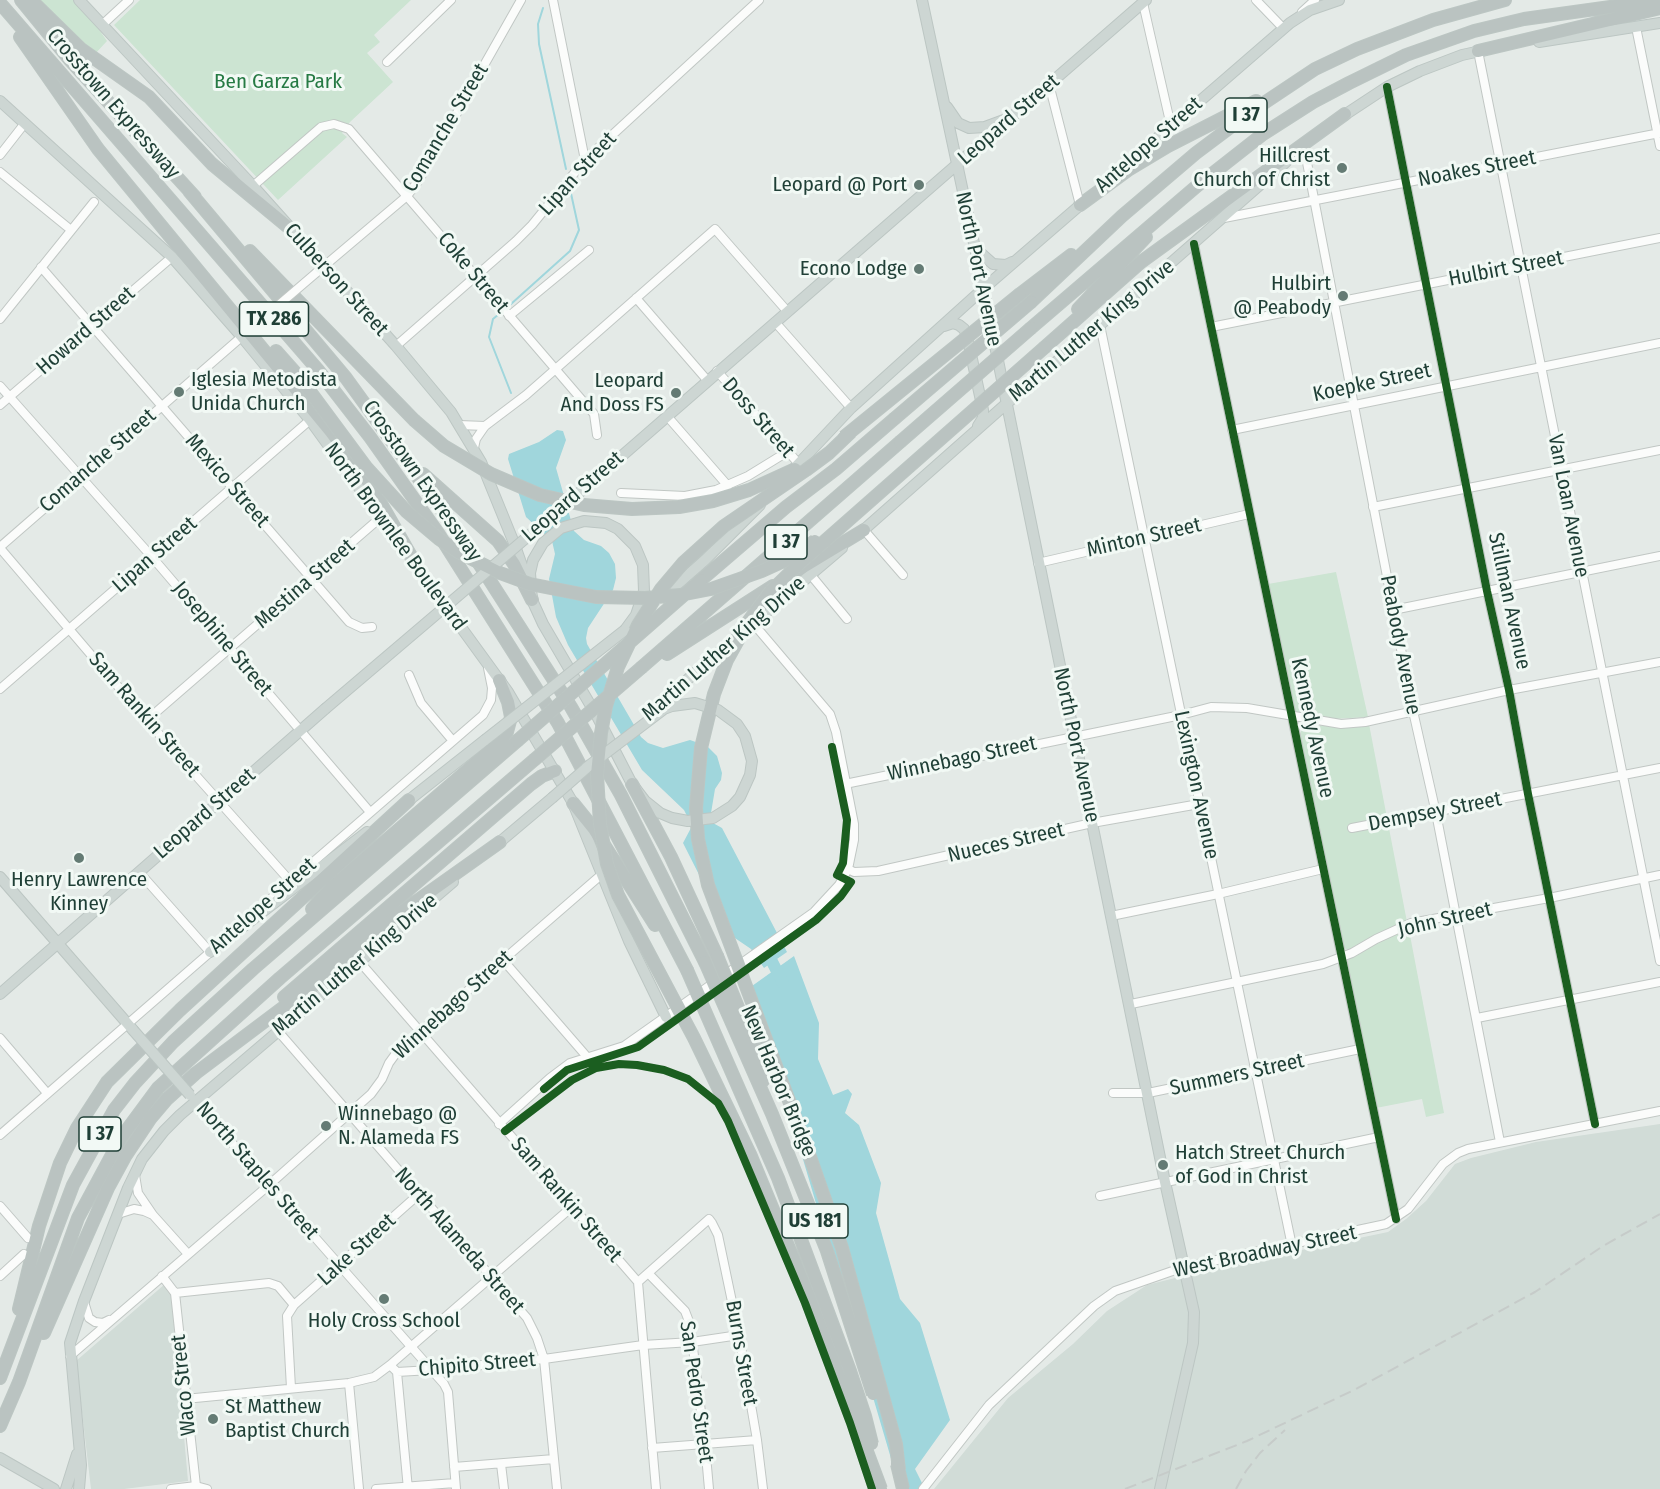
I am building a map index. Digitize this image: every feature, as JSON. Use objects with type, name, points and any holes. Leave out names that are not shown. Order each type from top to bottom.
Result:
[{"type":"highway","name":"TX 286","points":[[21,0],[70,60],[189,191]]},
{"type":"highway","points":[[31,0],[81,49],[149,97],[212,164],[287,226]]},
{"type":"highway","name":"I 37","points":[[0,1377],[73,1185],[114,1110],[135,1083],[173,1042],[275,950],[701,580],[786,507],[836,469],[1031,302],[1122,216],[1225,130],[1315,69],[1356,49],[1433,20],[1505,0]]},
{"type":"highway","name":"I 37","points":[[0,1426],[19,1382],[78,1218],[122,1138],[158,1088],[280,978],[642,667],[666,655],[900,442],[1031,328],[1263,134],[1313,102],[1406,55],[1473,32],[1524,19],[1660,0]]},
{"type":"highway","points":[[0,5],[68,108],[123,180],[331,432],[371,486],[415,563]]},
{"type":"highway","name":"Crosstown Expressway","points":[[0,5],[338,395],[438,533],[558,723]]},
{"type":"highway","points":[[1478,51],[1660,8]]},
{"type":"highway","points":[[1080,205],[1128,170],[1168,146],[1315,69]]},
{"type":"highway","points":[[899,1470],[896,1444],[842,1248],[708,885],[698,839],[696,808],[700,748],[709,710],[727,660],[748,622],[770,592],[786,577],[1141,262],[1345,114]]},
{"type":"highway","points":[[123,180],[300,378],[384,488],[407,512],[460,553],[500,573],[530,584],[579,595],[645,598],[680,595],[733,582],[769,568],[807,546],[869,501]]},
{"type":"highway","points":[[189,191],[431,436],[464,460],[516,486],[540,495],[584,505],[632,509],[679,507],[713,501],[779,478],[803,465],[851,432]]},
{"type":"highway","name":"Crosstown Expressway","points":[[189,191],[339,369],[469,548],[571,707]]},
{"type":"highway","points":[[1045,346],[1178,203]]},
{"type":"highway","points":[[881,1489],[807,1289],[750,1154],[694,1038],[618,895],[607,864],[600,824],[597,775],[606,706],[618,667],[638,625],[661,589],[683,563],[724,526],[829,453],[851,432],[1020,294],[1122,216]]},
{"type":"highway","points":[[402,455],[498,541],[514,564],[532,600]]},
{"type":"highway","points":[[677,643],[864,530]]},
{"type":"highway","points":[[275,950],[332,887],[499,743],[507,732],[511,717],[500,680]]},
{"type":"highway","name":"New Harbor Bridge","points":[[571,707],[621,795],[705,962],[772,1114],[827,1251],[899,1470],[903,1489]]},
{"type":"highway","name":"New Harbor Bridge","points":[[558,723],[687,970],[778,1178],[865,1416],[881,1489]]},
{"type":"highway","points":[[19,1382],[36,1351],[108,1188],[126,1155],[150,1119],[167,1099],[531,784],[555,771]]},
{"type":"highway","points":[[632,784],[671,857],[717,956],[759,1059],[772,1114]]},
{"type":"highway","points":[[0,1377],[46,1198],[77,1128],[107,1082],[180,1010],[409,800]]},
{"type":"highway","points":[[573,803],[594,829],[631,889],[687,970]]},
{"type":"highway","points":[[196,1072],[321,979],[400,913],[500,842]]},
{"type":"main road","name":"Culberson Street","points":[[79,0],[253,186],[320,269],[396,346],[432,388],[459,425],[474,448],[497,500],[514,543],[532,600],[543,624],[597,718],[632,784],[645,801],[660,813],[672,818],[688,821],[713,818],[732,806],[740,797],[750,775],[752,761],[745,736],[737,724],[718,710],[694,703],[681,703],[664,709],[586,768]]},
{"type":"main road","name":"North Port Avenue","points":[[922,0],[1131,1004],[1165,1182],[1194,1312],[1194,1343],[1160,1489]]},
{"type":"main road","points":[[1287,25],[1310,10],[1339,0]]},
{"type":"main road","name":"Leopard Street","points":[[0,994],[325,709],[592,481],[1145,1]]},
{"type":"main road","name":"Martin Luther King Drive","points":[[79,1489],[80,1448],[70,1343],[118,1214],[142,1159],[193,1098],[278,1030],[552,798],[752,622],[864,530],[1006,404],[1345,114],[1387,87],[1448,60],[1478,51],[1660,23]]},
{"type":"main road","name":"Antelope Street","points":[[210,952],[409,800],[625,630],[705,560],[851,408],[983,289],[1287,25]]},
{"type":"main road","points":[[941,93],[952,116],[958,123],[969,128],[999,123],[1029,102]]},
{"type":"main road","name":"North Brownlee Boulevard","points":[[0,101],[172,257],[245,335],[415,563],[500,680],[573,803],[642,970],[666,1017]]},
{"type":"main road","points":[[975,247],[993,264],[1006,265],[1016,261]]},
{"type":"main road","points":[[941,328],[949,324],[959,325],[967,336],[983,411],[982,418],[971,436]]},
{"type":"main road","points":[[532,600],[531,567],[543,543],[561,528],[584,521],[612,525],[630,539],[639,554],[644,581],[639,607],[625,630]]},
{"type":"main road","name":"North Staples Street","points":[[0,877],[193,1098]]},
{"type":"main road","points":[[66,1489],[80,1448]]},
{"type":"main road","points":[[0,1458],[54,1489]]},
{"type":"street","points":[[102,25],[129,0]]},
{"type":"street","points":[[387,62],[451,0]]},
{"type":"street","name":"Comanche Street","points":[[0,547],[407,196],[419,180],[521,0]]},
{"type":"street","points":[[553,0],[585,160]]},
{"type":"street","name":"Lipan Street","points":[[396,346],[532,225],[585,160],[759,0]]},
{"type":"street","points":[[1256,0],[1287,25]]},
{"type":"street","name":"Antelope Street","points":[[1287,25],[1315,0]]},
{"type":"street","points":[[1145,1],[1171,126]]},
{"type":"street","points":[[1636,27],[1660,146]]},
{"type":"street","name":"Van Loan Avenue","points":[[1478,51],[1660,961]]},
{"type":"street","points":[[1049,84],[1080,205]]},
{"type":"street","name":"Stillman Avenue","points":[[1387,87],[1595,1124]]},
{"type":"street","points":[[0,155],[25,123]]},
{"type":"street","name":"Coke Street","points":[[253,186],[321,127],[334,124],[349,129],[594,414],[597,435]]},
{"type":"street","name":"Noakes Street","points":[[1224,218],[1659,134]]},
{"type":"street","name":"Peabody Avenue","points":[[1304,147],[1393,610],[1436,813],[1500,1142]]},
{"type":"street","points":[[0,172],[71,230]]},
{"type":"street","points":[[0,319],[4,307],[41,267],[94,202]]},
{"type":"street","points":[[474,448],[476,439],[486,426],[715,229],[787,311]]},
{"type":"street","name":"Hulbirt Street","points":[[1211,327],[1660,238]]},
{"type":"street","name":"Kennedy Avenue","points":[[1194,244],[1396,1218]]},
{"type":"street","points":[[509,316],[589,249]]},
{"type":"street","name":"Howard Street","points":[[0,405],[172,257]]},
{"type":"street","name":"Mexico Street","points":[[41,267],[349,622],[362,628],[372,627]]},
{"type":"street","name":"Doss Street","points":[[636,298],[707,380]]},
{"type":"street","points":[[774,322],[851,408]]},
{"type":"street","name":"Lexington Avenue","points":[[1100,325],[1292,1246]]},
{"type":"street","name":"Koepke Street","points":[[1232,430],[1660,343]]},
{"type":"street","name":"Doss Street","points":[[717,371],[799,464]]},
{"type":"street","name":"Josephine Street","points":[[0,386],[231,648],[370,813]]},
{"type":"street","points":[[667,416],[728,486]]},
{"type":"street","name":"Lipan Street","points":[[0,689],[310,420]]},
{"type":"street","points":[[459,425],[486,426]]},
{"type":"street","points":[[1373,507],[1660,450]]},
{"type":"street","points":[[621,493],[685,496],[728,486],[763,468],[787,452]]},
{"type":"street","name":"Minton Street","points":[[1038,562],[1249,514]]},
{"type":"street","name":"Mestina Street","points":[[147,720],[380,518]]},
{"type":"street","points":[[864,530],[903,575]]},
{"type":"street","name":"Sam Rankin Street","points":[[0,547],[147,720],[290,881]]},
{"type":"street","points":[[1393,610],[1660,556]]},
{"type":"street","points":[[810,574],[847,619]]},
{"type":"street","points":[[499,1124],[570,1063],[624,1046],[814,912],[839,885],[848,869],[854,840],[854,824],[836,732],[830,714],[752,622]]},
{"type":"street","name":"Antelope Street","points":[[0,1135],[47,1093],[130,1026],[290,881],[483,715],[491,700],[491,677],[486,661]]},
{"type":"street","points":[[1291,714],[1341,724],[1365,722],[1509,690],[1660,662]]},
{"type":"street","points":[[409,675],[421,703],[453,741]]},
{"type":"street","name":"Winnebago Street","points":[[846,784],[1211,707],[1228,706],[1291,714]]},
{"type":"street","name":"Dempsey Street","points":[[1352,828],[1660,768]]},
{"type":"street","name":"Nueces Street","points":[[848,869],[854,872],[878,871],[1092,824],[1199,804]]},
{"type":"street","points":[[1112,916],[1323,869]]},
{"type":"street","points":[[140,872],[210,952]]},
{"type":"street","name":"Winnebago Street","points":[[70,1356],[349,1115],[371,1095],[397,1052],[601,874]]},
{"type":"street","name":"John Street","points":[[1131,1004],[1341,958],[1411,923],[1660,875]]},
{"type":"street","points":[[503,960],[588,1058]]},
{"type":"street","name":"Sam Rankin Street","points":[[359,961],[638,1282],[656,1489]]},
{"type":"street","points":[[1477,1018],[1660,982]]},
{"type":"street","name":"North Alameda Street","points":[[278,1030],[349,1115],[527,1318],[544,1359],[557,1489]]},
{"type":"street","points":[[0,1038],[47,1093]]},
{"type":"street","name":"Summers Street","points":[[1113,1092],[1148,1093],[1360,1049]]},
{"type":"street","name":"North Staples Street","points":[[193,1098],[444,1384],[448,1392],[455,1486]]},
{"type":"street","name":"West Broadway Street","points":[[923,1488],[989,1405],[1094,1306],[1115,1291],[1184,1267],[1376,1228],[1396,1218],[1416,1200],[1443,1164],[1468,1149],[1660,1111]]},
{"type":"street","points":[[1100,1196],[1379,1137]]},
{"type":"street","points":[[136,1172],[135,1183],[138,1193],[153,1215],[188,1254]]},
{"type":"street","name":"Lake Street","points":[[294,1305],[418,1194]]},
{"type":"street","points":[[0,1206],[28,1239]]},
{"type":"street","points":[[390,1365],[573,1206]]},
{"type":"street","points":[[118,1214],[134,1209],[153,1215]]},
{"type":"street","name":"Burns Street","points":[[648,1273],[709,1220],[718,1234],[739,1335],[763,1489]]},
{"type":"street","points":[[0,1276],[24,1254]]},
{"type":"street","points":[[638,1282],[648,1273]]},
{"type":"street","name":"San Pedro Street","points":[[648,1273],[685,1311],[690,1324],[709,1489]]},
{"type":"street","points":[[162,1276],[175,1293],[269,1282],[278,1286],[294,1305],[287,1316],[291,1388]]},
{"type":"street","name":"Waco Street","points":[[175,1293],[196,1486]]},
{"type":"street","points":[[84,1301],[89,1318],[95,1322],[104,1323],[113,1319]]},
{"type":"street","name":"Chipito Street","points":[[185,1399],[350,1383],[374,1377],[390,1365],[397,1372],[431,1370],[544,1359],[643,1345],[692,1342],[739,1335]]},
{"type":"street","points":[[397,1372],[408,1488]]},
{"type":"street","points":[[350,1383],[359,1489]]},
{"type":"street","points":[[652,1448],[757,1440]]},
{"type":"street","points":[[454,1467],[554,1459]]},
{"type":"street","points":[[501,1464],[504,1489]]},
{"type":"street","points":[[171,1489],[196,1486],[207,1489]]},
{"type":"street","points":[[376,1489],[455,1486]]},
{"type":"shaded area","points":[[1660,1124],[1660,1489],[934,1489],[1008,1398],[1073,1344],[1107,1311],[1147,1285],[1215,1268],[1388,1232],[1426,1201],[1455,1164],[1471,1158],[1536,1142]]},
{"type":"shaded area","points":[[165,1284],[171,1291],[188,1481],[124,1489],[91,1489],[76,1361]]},
{"type":"green space","points":[[37,0],[74,0],[91,18],[107,41],[95,54]]},
{"type":"green space","name":"Ben Garza Park","points":[[140,0],[411,0],[374,35],[380,42],[367,53],[393,82],[350,122],[342,133],[347,137],[278,200],[114,25]]},
{"type":"green space","points":[[1336,572],[1368,717],[1332,719],[1296,713],[1294,710],[1268,584]]},
{"type":"green space","points":[[1369,724],[1407,922],[1389,928],[1348,950],[1344,948],[1300,734],[1302,729],[1308,725],[1345,727]]},
{"type":"green space","points":[[1409,930],[1444,1113],[1426,1117],[1422,1099],[1376,1108],[1347,963],[1348,960],[1385,939]]},
{"type":"water","points":[[557,430],[563,431],[566,440],[556,468],[574,531],[584,540],[601,546],[609,553],[615,564],[616,578],[613,590],[588,628],[587,644],[641,737],[648,743],[663,748],[690,740],[707,746],[717,756],[722,773],[721,780],[715,789],[711,813],[713,823],[722,828],[787,952],[764,968],[751,949],[729,934],[683,843],[692,826],[684,810],[642,770],[568,645],[556,617],[549,579],[555,554],[552,541],[526,517],[508,459],[509,454],[539,442]]},
{"type":"water","points":[[794,956],[819,1023],[818,1059],[833,1095],[848,1089],[852,1094],[845,1113],[859,1125],[881,1183],[876,1213],[900,1299],[920,1323],[950,1420],[915,1469],[925,1489],[900,1489],[752,986]]},
{"type":"waterway","points":[[543,8],[538,24],[539,44],[566,169]]},
{"type":"waterway","points":[[511,304],[570,251],[579,230],[570,189]]},
{"type":"waterway","points":[[499,314],[493,319],[489,337],[511,393]]},
{"type":"waterway","points":[[765,948],[783,983]]},
{"type":"railway","points":[[1125,1489],[1247,1441],[1356,1389],[1535,1292],[1603,1246],[1660,1214]]},
{"type":"railway","points":[[1236,1489],[1260,1453],[1285,1430]]},
{"type":"cycle path","points":[[1387,87],[1595,1124]]},
{"type":"cycle path","points":[[1194,244],[1396,1219]]},
{"type":"cycle path","points":[[544,1089],[567,1070],[638,1047],[816,920],[841,896],[851,882],[837,875],[843,863],[847,820],[832,747]]},
{"type":"cycle path","points":[[505,1131],[572,1080],[596,1068],[619,1064],[664,1070],[688,1079],[718,1103],[728,1121],[805,1303],[872,1489]]},
{"type":"place","name":"Hillcrest Church of Christ","points":[[1342,168]]},
{"type":"place","name":"Leopard @ Port","points":[[919,185]]},
{"type":"place","name":"Econo Lodge","points":[[919,269]]},
{"type":"place","name":"Hulbirt @ Peabody","points":[[1343,296]]},
{"type":"place","name":"Iglesia Metodista Unida Church","points":[[179,392]]},
{"type":"place","name":"Leopard And Doss FS","points":[[676,393]]},
{"type":"place","name":"Henry Lawrence Kinney","points":[[79,858]]},
{"type":"place","name":"Winnebago @ N. Alameda FS","points":[[326,1126]]},
{"type":"place","name":"Hatch Street Church of God in Christ","points":[[1163,1165]]},
{"type":"place","name":"Holy Cross School","points":[[384,1299]]},
{"type":"place","name":"St Matthew Baptist Church","points":[[213,1419]]}]
